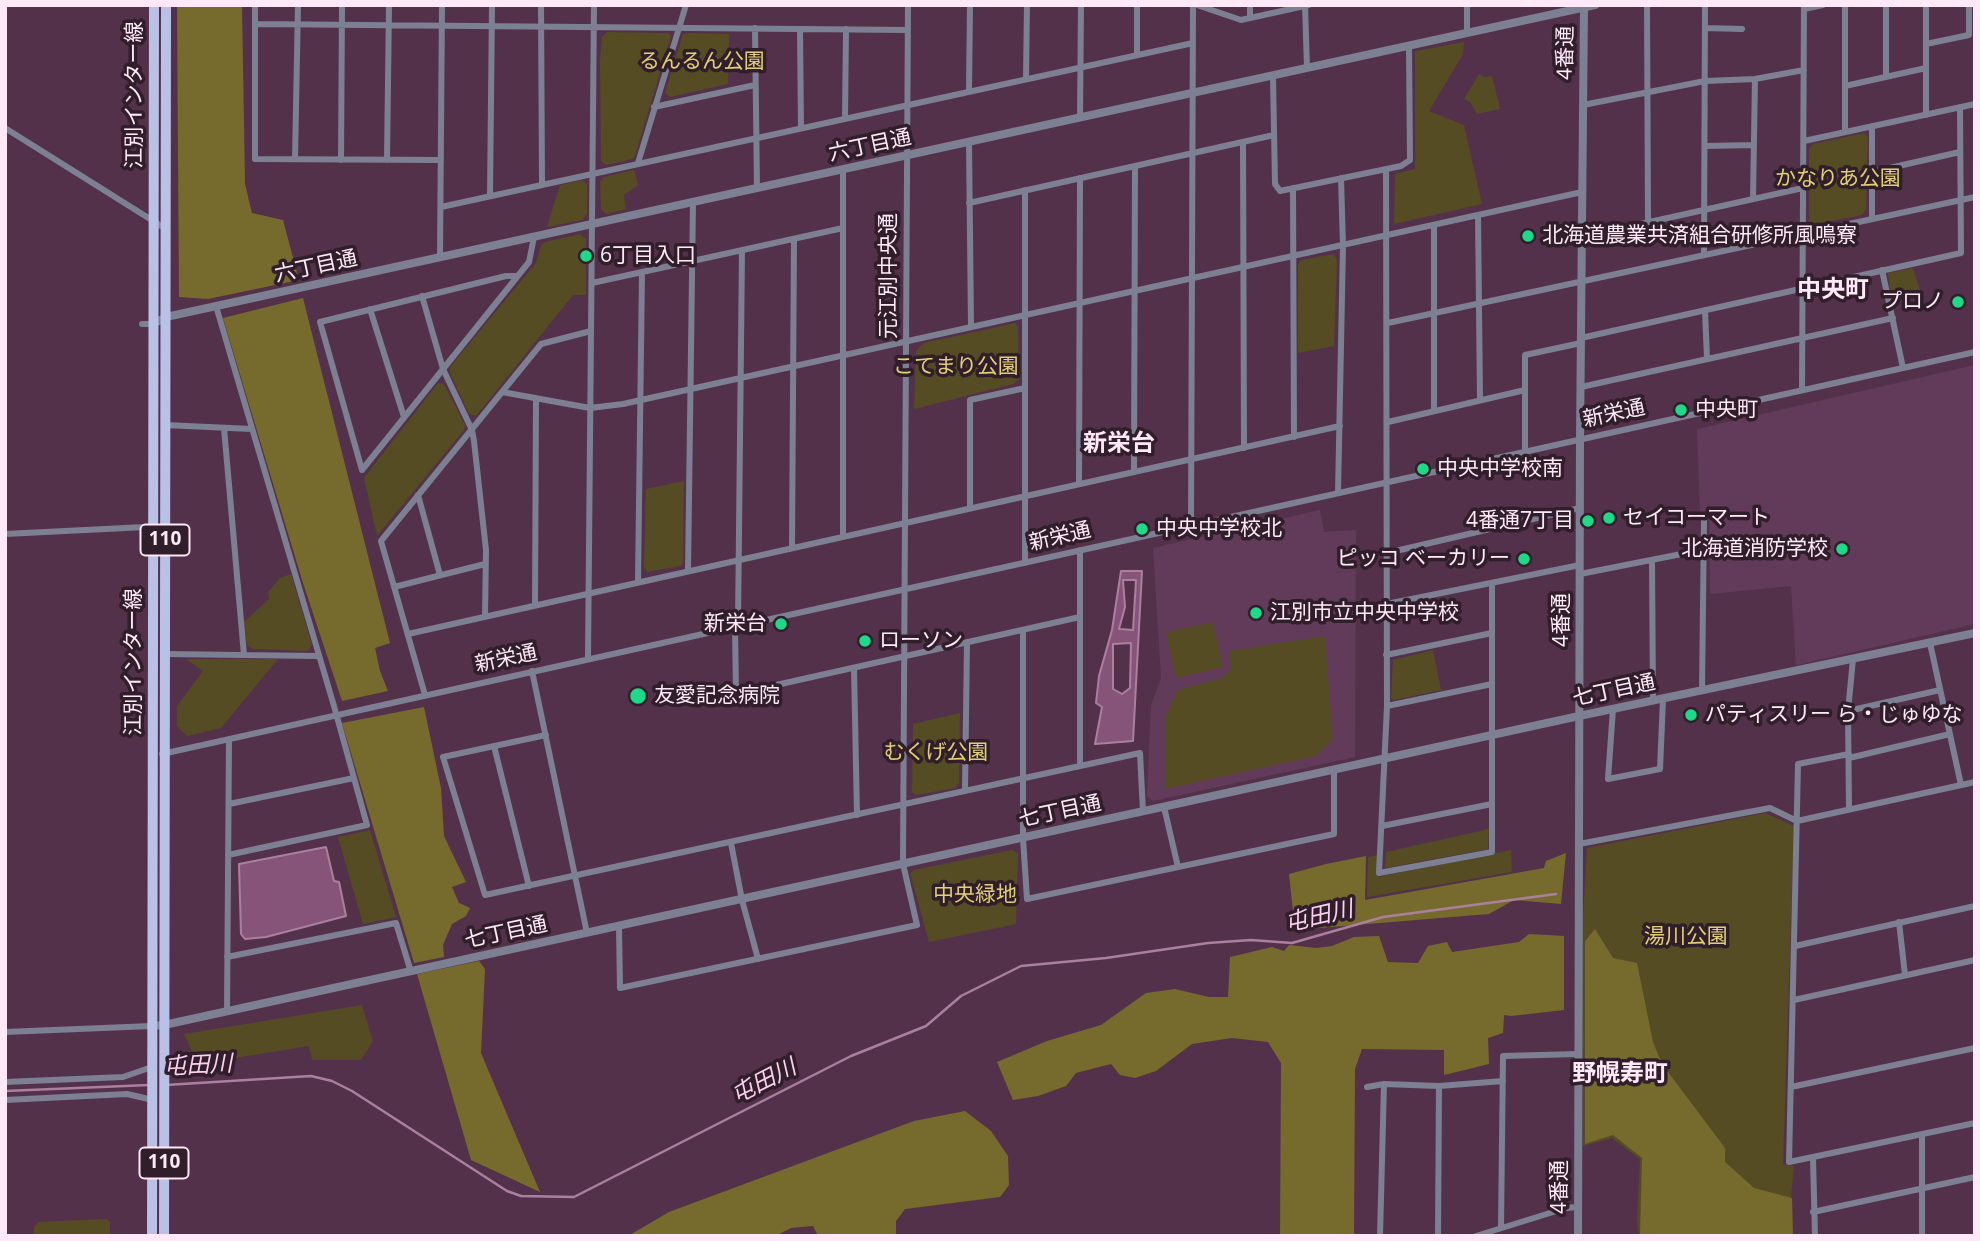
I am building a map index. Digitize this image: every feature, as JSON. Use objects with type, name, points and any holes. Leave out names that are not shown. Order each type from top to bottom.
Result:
[{"type":"main road","name":"江別インター線","points":[[154,5],[153,221],[148,324],[153,756],[152,1026],[158,1071]]},
{"type":"main road","name":"江別インター線","points":[[152,1236],[156,1094],[164,1025],[166,5]]},
{"type":"main road","name":"江別インター線","points":[[156,1094],[164,1236]]},
{"type":"street","points":[[255,5],[255,159],[441,160]]},
{"type":"street","points":[[295,159],[298,5]]},
{"type":"street","points":[[341,160],[342,5]]},
{"type":"street","points":[[387,160],[389,5]]},
{"type":"street","points":[[440,257],[443,5]]},
{"type":"street","points":[[490,196],[492,5]]},
{"type":"street","points":[[541,5],[542,185]]},
{"type":"street","points":[[588,659],[594,5]]},
{"type":"street","points":[[638,163],[686,5]]},
{"type":"street","name":"元江別中央通","points":[[758,959],[917,925],[903,864],[908,5]]},
{"type":"street","points":[[969,90],[970,5]]},
{"type":"street","points":[[1026,78],[1027,5]]},
{"type":"street","points":[[1080,118],[1081,5]]},
{"type":"street","points":[[1137,5],[1137,55]]},
{"type":"street","points":[[1191,526],[1195,5],[1241,20],[1306,6],[1307,68]]},
{"type":"street","points":[[1250,5],[1250,18]]},
{"type":"street","points":[[1467,5],[1467,33]]},
{"type":"street","name":"六丁目通","points":[[148,324],[166,317],[1595,5]]},
{"type":"street","points":[[1647,5],[1648,222]]},
{"type":"street","points":[[1704,255],[1705,5]]},
{"type":"street","points":[[1802,390],[1804,7],[1823,5]]},
{"type":"street","points":[[1845,5],[1845,132]]},
{"type":"street","points":[[1886,5],[1886,77]]},
{"type":"street","points":[[1926,5],[1926,115]]},
{"type":"street","points":[[1926,44],[1969,35],[1969,5]]},
{"type":"street","name":"4番通","points":[[1578,1236],[1584,6]]},
{"type":"street","points":[[255,24],[908,30]]},
{"type":"street","points":[[755,28],[757,188]]},
{"type":"street","points":[[1705,28],[1742,29]]},
{"type":"street","points":[[800,29],[802,128]]},
{"type":"street","points":[[845,118],[846,29]]},
{"type":"street","points":[[441,207],[1193,43]]},
{"type":"street","points":[[1273,76],[1275,184],[1280,191],[1401,166],[1410,160],[1409,46]]},
{"type":"street","points":[[1845,86],[1926,68]]},
{"type":"street","points":[[1583,105],[1705,81],[1755,79],[1804,70]]},
{"type":"street","points":[[1753,199],[1755,79]]},
{"type":"street","points":[[654,107],[755,85]]},
{"type":"street","points":[[1804,141],[1975,104]]},
{"type":"street","points":[[1525,452],[1525,355],[1803,287],[1961,253],[1960,107]]},
{"type":"street","points":[[1872,126],[1872,219]]},
{"type":"street","points":[[5,128],[166,229]]},
{"type":"street","points":[[970,203],[1274,135]]},
{"type":"street","points":[[969,142],[971,327]]},
{"type":"street","points":[[1243,142],[1244,448]]},
{"type":"street","points":[[1705,146],[1754,145]]},
{"type":"street","points":[[1872,172],[1960,152]]},
{"type":"street","points":[[1134,472],[1135,166]]},
{"type":"street","points":[[843,169],[843,537]]},
{"type":"street","points":[[1386,169],[1387,706],[1379,873],[1492,852],[1492,583]]},
{"type":"street","points":[[1079,484],[1080,178]]},
{"type":"street","points":[[1338,493],[1343,246],[1341,178]]},
{"type":"street","points":[[1293,188],[1294,437]]},
{"type":"street","points":[[1582,236],[1803,188]]},
{"type":"street","points":[[1025,190],[1025,563]]},
{"type":"street","points":[[502,392],[590,408],[641,400],[1582,192]]},
{"type":"street","points":[[1388,323],[1975,197]]},
{"type":"street","points":[[688,571],[693,202]]},
{"type":"street","points":[[1478,215],[1480,400]]},
{"type":"street","points":[[1434,225],[1434,411]]},
{"type":"street","points":[[592,283],[843,228]]},
{"type":"street","points":[[517,276],[506,276],[320,322],[362,470],[529,262],[534,237]]},
{"type":"street","points":[[792,548],[794,239]]},
{"type":"street","points":[[742,250],[736,694],[1080,617]]},
{"type":"street","points":[[1882,270],[1903,368]]},
{"type":"street","points":[[638,582],[642,272]]},
{"type":"street","points":[[422,296],[443,369],[472,429],[485,564],[485,617]]},
{"type":"street","points":[[216,306],[367,825],[228,855]]},
{"type":"street","points":[[370,309],[404,417]]},
{"type":"street","points":[[1705,310],[1707,359]]},
{"type":"street","points":[[1581,387],[1893,318]]},
{"type":"street","points":[[425,695],[381,541],[541,344],[591,331]]},
{"type":"street","name":"新栄通","points":[[153,756],[1975,352]]},
{"type":"street","points":[[970,508],[970,400],[1025,388]]},
{"type":"street","points":[[1388,422],[1525,390]]},
{"type":"street","points":[[535,605],[536,399]]},
{"type":"street","points":[[165,425],[252,429]]},
{"type":"street","points":[[408,634],[1340,426]]},
{"type":"street","points":[[224,428],[244,655]]},
{"type":"street","points":[[418,495],[440,575]]},
{"type":"street","points":[[1387,553],[1580,508]]},
{"type":"street","points":[[1702,691],[1704,520]]},
{"type":"street","points":[[5,534],[145,527]]},
{"type":"street","points":[[1362,610],[1492,583],[1652,560],[1717,547]]},
{"type":"street","points":[[1080,550],[1080,766]]},
{"type":"street","points":[[1652,560],[1653,701]]},
{"type":"street","points":[[394,587],[485,564]]},
{"type":"street","points":[[1024,630],[1023,838],[1027,900],[1334,834],[1334,770]]},
{"type":"street","points":[[1386,655],[1492,633]]},
{"type":"street","name":"七丁目通","points":[[152,1026],[227,1012],[1579,716],[1975,633]]},
{"type":"street","points":[[965,791],[967,642]]},
{"type":"street","points":[[1930,643],[1961,785]]},
{"type":"street","points":[[165,654],[319,656]]},
{"type":"street","points":[[1849,808],[1848,711],[1853,659]]},
{"type":"street","points":[[854,668],[857,815]]},
{"type":"street","points":[[532,671],[587,933]]},
{"type":"street","points":[[1387,706],[1492,684]]},
{"type":"street","points":[[1848,711],[1940,690]]},
{"type":"street","points":[[1613,709],[1608,779],[1660,769],[1663,699]]},
{"type":"street","points":[[1950,734],[1798,764],[1789,1163],[1975,1123]]},
{"type":"street","points":[[546,735],[443,757],[485,895],[1140,753],[1143,812]]},
{"type":"street","points":[[227,1012],[229,738]]},
{"type":"street","points":[[494,746],[529,886]]},
{"type":"street","points":[[229,804],[354,778]]},
{"type":"street","points":[[1579,844],[1770,807],[1797,821],[1975,782]]},
{"type":"street","points":[[1382,825],[1492,804]]},
{"type":"street","points":[[1164,807],[1178,867]]},
{"type":"street","points":[[619,926],[620,988],[758,959],[742,900],[731,843]]},
{"type":"street","points":[[1795,946],[1975,906]]},
{"type":"street","points":[[1899,922],[1905,975]]},
{"type":"street","points":[[227,957],[396,923],[411,972]]},
{"type":"street","points":[[1794,1000],[1975,960]]},
{"type":"street","points":[[5,1032],[152,1026]]},
{"type":"street","points":[[1791,1087],[1975,1048]]},
{"type":"street","points":[[1501,1228],[1503,1056],[1578,1054]]},
{"type":"street","points":[[5,1082],[122,1077],[158,1071]]},
{"type":"street","points":[[1367,1087],[1384,1084],[1439,1086],[1503,1081]]},
{"type":"street","points":[[1380,1236],[1384,1084]]},
{"type":"street","points":[[1438,1236],[1439,1086]]},
{"type":"street","points":[[5,1100],[156,1094]]},
{"type":"street","points":[[1922,1136],[1922,1236]]},
{"type":"street","points":[[1814,1158],[1815,1236]]},
{"type":"street","points":[[1813,1212],[1975,1177]]},
{"type":"street","points":[[1476,1236],[1566,1208],[1578,1207]]},
{"type":"shaded area","points":[[177,5],[242,5],[245,184],[252,213],[283,220],[299,280],[208,299],[179,297]]},
{"type":"shaded area","points":[[303,298],[390,643],[375,648],[388,691],[342,701],[303,583],[223,318]]},
{"type":"shaded area","name":"北海道消防学校","points":[[1975,365],[1975,624],[1796,665],[1791,586],[1710,594],[1709,513],[1700,513],[1697,429]]},
{"type":"shaded area","name":"江別市立中央中学校","points":[[1320,510],[1324,532],[1356,530],[1355,757],[1153,801],[1147,796],[1151,705],[1161,678],[1153,548]]},
{"type":"shaded area","points":[[1121,571],[1142,571],[1133,741],[1095,744],[1102,707],[1096,703],[1099,676],[1112,630]],"holes":[[[1123,580],[1136,580],[1133,630],[1119,629],[1125,607]],[[1131,643],[1130,688],[1122,694],[1113,689],[1113,644]]]},
{"type":"shaded area","points":[[424,707],[441,788],[444,836],[466,882],[452,887],[459,903],[470,908],[466,916],[452,924],[443,945],[444,957],[414,963],[342,723]]},
{"type":"shaded area","points":[[326,847],[334,881],[339,882],[346,916],[266,937],[245,939],[241,934],[239,864]]},
{"type":"shaded area","points":[[1566,853],[1561,904],[1514,900],[1489,914],[1295,930],[1289,874],[1366,856],[1365,900],[1544,868],[1546,861]]},
{"type":"shaded area","points":[[1595,929],[1613,958],[1637,963],[1653,1042],[1662,1064],[1725,1148],[1725,1162],[1754,1188],[1792,1198],[1793,1236],[1640,1236],[1642,1158],[1613,1135],[1585,1144],[1585,941]]},
{"type":"shaded area","points":[[1529,934],[1564,936],[1564,1010],[1504,1015],[1503,1033],[1488,1038],[1489,1064],[1444,1075],[1444,1050],[1362,1049],[1355,1069],[1354,1236],[1280,1236],[1281,1063],[1268,1042],[1232,1038],[1192,1044],[1156,1071],[1135,1078],[1120,1075],[1111,1064],[1076,1073],[1066,1086],[1038,1096],[1013,1100],[997,1062],[1047,1041],[1101,1025],[1146,993],[1175,989],[1209,997],[1228,997],[1230,957],[1272,947],[1284,951],[1289,945],[1316,948],[1332,946],[1354,937],[1379,936],[1388,962],[1418,963],[1428,946],[1447,942],[1452,952],[1519,942]]},
{"type":"shaded area","points":[[479,961],[485,969],[481,1053],[540,1192],[471,1160],[417,974]]},
{"type":"shaded area","points":[[965,1111],[991,1131],[1008,1156],[1009,1185],[1000,1197],[905,1209],[896,1221],[896,1236],[818,1236],[813,1226],[791,1228],[775,1236],[628,1236],[669,1212],[914,1121]]},
{"type":"green space","points":[[607,32],[668,33],[671,36],[635,156],[606,165],[601,161],[600,61],[602,37]]},
{"type":"green space","name":"るんるん公園","points":[[683,34],[729,34],[728,84],[670,97],[665,93]]},
{"type":"green space","points":[[1464,42],[1463,54],[1429,111],[1464,125],[1482,204],[1394,224],[1395,174],[1415,169],[1415,51]]},
{"type":"green space","points":[[1479,74],[1484,77],[1492,76],[1500,109],[1477,114],[1470,102],[1464,99]]},
{"type":"green space","name":"かなりあ公園","points":[[1864,133],[1868,137],[1866,209],[1862,215],[1811,225],[1809,149],[1813,144]]},
{"type":"green space","points":[[634,170],[638,185],[624,195],[626,209],[606,214],[601,209],[600,182],[604,177]]},
{"type":"green space","points":[[582,180],[587,184],[587,214],[582,220],[547,227],[560,185]]},
{"type":"green space","points":[[580,234],[586,239],[586,295],[573,295],[476,416],[469,414],[450,373],[450,367],[536,263],[541,246],[545,242]]},
{"type":"green space","points":[[1334,254],[1337,260],[1334,346],[1298,353],[1298,265],[1301,260]]},
{"type":"green space","points":[[1913,268],[1920,291],[1891,297],[1888,273]]},
{"type":"green space","name":"こてまり公園","points":[[1015,323],[1018,327],[1019,379],[1013,384],[914,409],[916,351],[924,343]]},
{"type":"green space","points":[[438,383],[444,384],[465,425],[464,430],[377,536],[364,478]]},
{"type":"green space","points":[[684,481],[683,563],[680,566],[647,572],[644,567],[646,489]]},
{"type":"green space","points":[[291,574],[312,645],[308,651],[252,649],[247,645],[244,622],[269,599],[268,592],[280,578]]},
{"type":"green space","points":[[1213,622],[1223,667],[1176,678],[1166,632]]},
{"type":"green space","points":[[1325,636],[1333,738],[1316,756],[1165,789],[1166,715],[1178,690],[1222,678],[1231,668],[1229,651]]},
{"type":"green space","points":[[1433,650],[1441,690],[1394,700],[1391,698],[1393,660]]},
{"type":"green space","points":[[186,659],[278,659],[221,728],[187,736],[177,726],[177,706],[203,671]]},
{"type":"green space","name":"むくげ公園","points":[[960,713],[959,783],[955,788],[916,795],[912,792],[913,724]]},
{"type":"green space","name":"湯川公園","points":[[1765,813],[1794,826],[1783,1165],[1794,1166],[1791,1196],[1792,1236],[1639,1236],[1637,1218],[1640,1159],[1612,1138],[1583,1146],[1582,937],[1587,848]]},
{"type":"green space","points":[[1489,829],[1488,849],[1385,868],[1386,852]]},
{"type":"green space","points":[[370,830],[396,917],[363,924],[338,837]]},
{"type":"green space","name":"中央緑地","points":[[1012,850],[1018,853],[1016,924],[929,942],[910,873]]},
{"type":"green space","points":[[1511,850],[1512,872],[1367,897],[1368,857],[1378,855],[1378,877]]},
{"type":"green space","points":[[362,1005],[373,1041],[361,1060],[312,1060],[309,1046],[198,1064],[184,1034]]},
{"type":"green space","points":[[106,1219],[110,1222],[110,1236],[34,1236],[34,1227],[39,1222]]},
{"type":"waterway","name":"屯田川","points":[[166,1085],[311,1076],[332,1081],[352,1091],[507,1191],[521,1196],[574,1197],[851,1056],[926,1026],[961,996],[1021,966],[1106,958],[1208,943],[1251,940],[1292,943],[1383,917],[1556,894]]},
{"type":"waterway","name":"屯田川","points":[[5,1091],[149,1085]]},
{"type":"place","name":"北海道農業共済組合研修所風鳴寮","points":[[1528,236]]},
{"type":"place","name":"6丁目入口","points":[[586,256]]},
{"type":"place","name":"プロノ","points":[[1958,302]]},
{"type":"place","name":"中央町","points":[[1681,410]]},
{"type":"place","name":"中央中学校南","points":[[1423,469]]},
{"type":"place","name":"セイコーマート","points":[[1609,518]]},
{"type":"place","name":"4番通7丁目","points":[[1588,521]]},
{"type":"place","name":"中央中学校北","points":[[1142,529]]},
{"type":"place","name":"北海道消防学校","points":[[1842,549]]},
{"type":"place","name":"ピッコ ベーカリー","points":[[1524,559]]},
{"type":"place","name":"江別市立中央中学校","points":[[1256,613]]},
{"type":"place","name":"新栄台","points":[[781,624]]},
{"type":"place","name":"ローソン","points":[[865,641]]},
{"type":"place","name":"友愛記念病院","points":[[638,696]]},
{"type":"place","name":"パティスリー ら・じゅゆな","points":[[1691,715]]},
{"type":"district","name":"中央町","points":[[1833,290]]},
{"type":"district","name":"新栄台","points":[[1119,444]]},
{"type":"district","name":"野幌寿町","points":[[1620,1074]]}]
